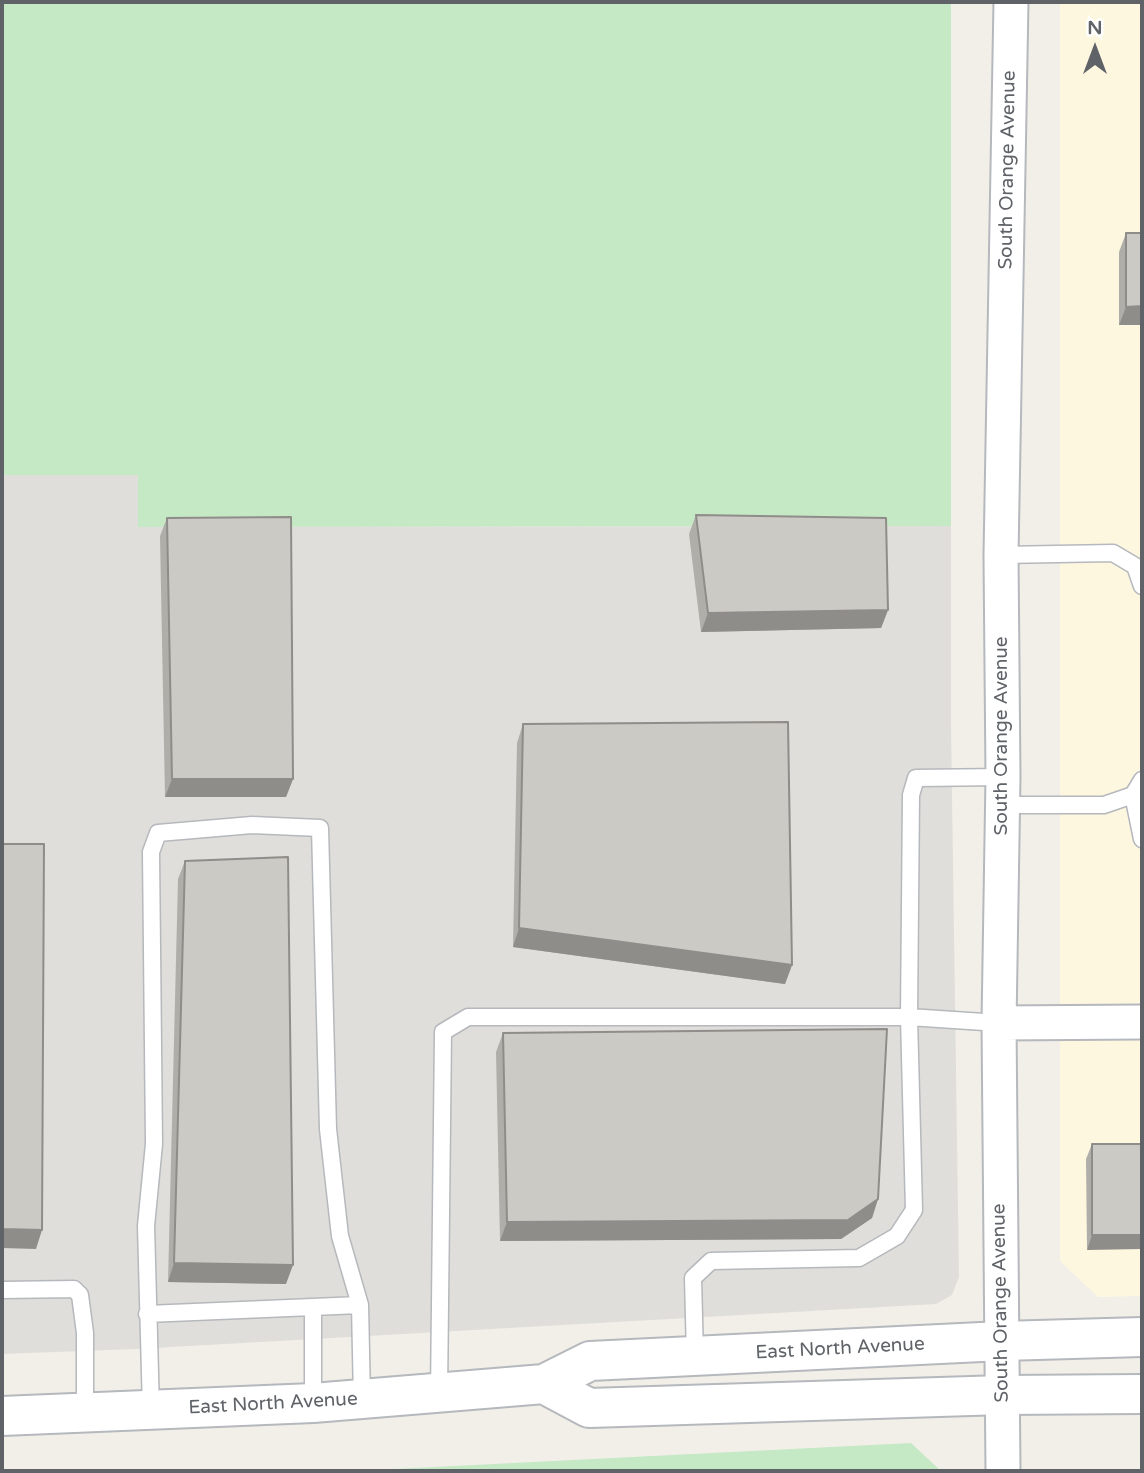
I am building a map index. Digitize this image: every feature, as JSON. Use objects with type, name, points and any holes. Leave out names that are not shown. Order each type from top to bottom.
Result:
[{"type":"street","name":"South Orange Avenue","points":[[1003,1471],[999,1023],[1003,791],[1001,555],[1011,2]]},
{"type":"street","points":[[999,1023],[1142,1022]]},
{"type":"street","name":"East North Avenue","points":[[2,1416],[313,1404],[439,1394],[544,1384],[590,1362],[1002,1341],[1142,1337]]},
{"type":"street","points":[[544,1384],[589,1408],[1003,1395],[1142,1394]]},
{"type":"lane","points":[[1001,555],[1113,553],[1139,562],[1142,586]]},
{"type":"lane","points":[[695,1356],[693,1278],[711,1261],[859,1258],[897,1236],[914,1210],[909,1017],[911,795],[916,778],[1104,805],[1138,787],[1142,839]]},
{"type":"lane","points":[[152,1410],[146,1226],[154,1144],[151,852],[158,833],[251,825],[320,828],[328,1129],[340,1236],[360,1305],[362,1400]]},
{"type":"lane","points":[[439,1394],[443,1032],[468,1017],[909,1017],[999,1023]]},
{"type":"lane","points":[[2,1290],[74,1289],[80,1295],[85,1333],[85,1413]]},
{"type":"lane","points":[[147,1314],[360,1305]]},
{"type":"lane","points":[[313,1307],[313,1404]]},
{"type":"shaded area","points":[[1060,2],[1142,2],[1142,1296],[1098,1297],[1060,1261]]},
{"type":"shaded area","points":[[2,475],[138,475],[139,527],[951,526],[951,726],[959,1277],[952,1295],[936,1304],[136,1349],[2,1354]]},
{"type":"green space","points":[[2,2],[951,2],[951,526],[138,527],[138,475],[2,475]]},
{"type":"green space","points":[[911,1443],[941,1471],[355,1471]]},
{"type":"building","points":[[1126,233],[1142,233],[1142,306],[1126,307]]},
{"type":"building","points":[[696,515],[886,518],[888,610],[708,613]]},
{"type":"building","points":[[291,517],[293,779],[172,779],[167,518]]},
{"type":"building","points":[[788,722],[792,965],[519,928],[523,724]]},
{"type":"building","points":[[2,844],[44,844],[42,1230],[2,1229]]},
{"type":"building","points":[[288,857],[293,1265],[174,1263],[185,861]]},
{"type":"building","points":[[887,1029],[878,1199],[848,1220],[507,1222],[503,1033]]},
{"type":"building","points":[[1092,1144],[1142,1144],[1142,1235],[1092,1235]]}]
